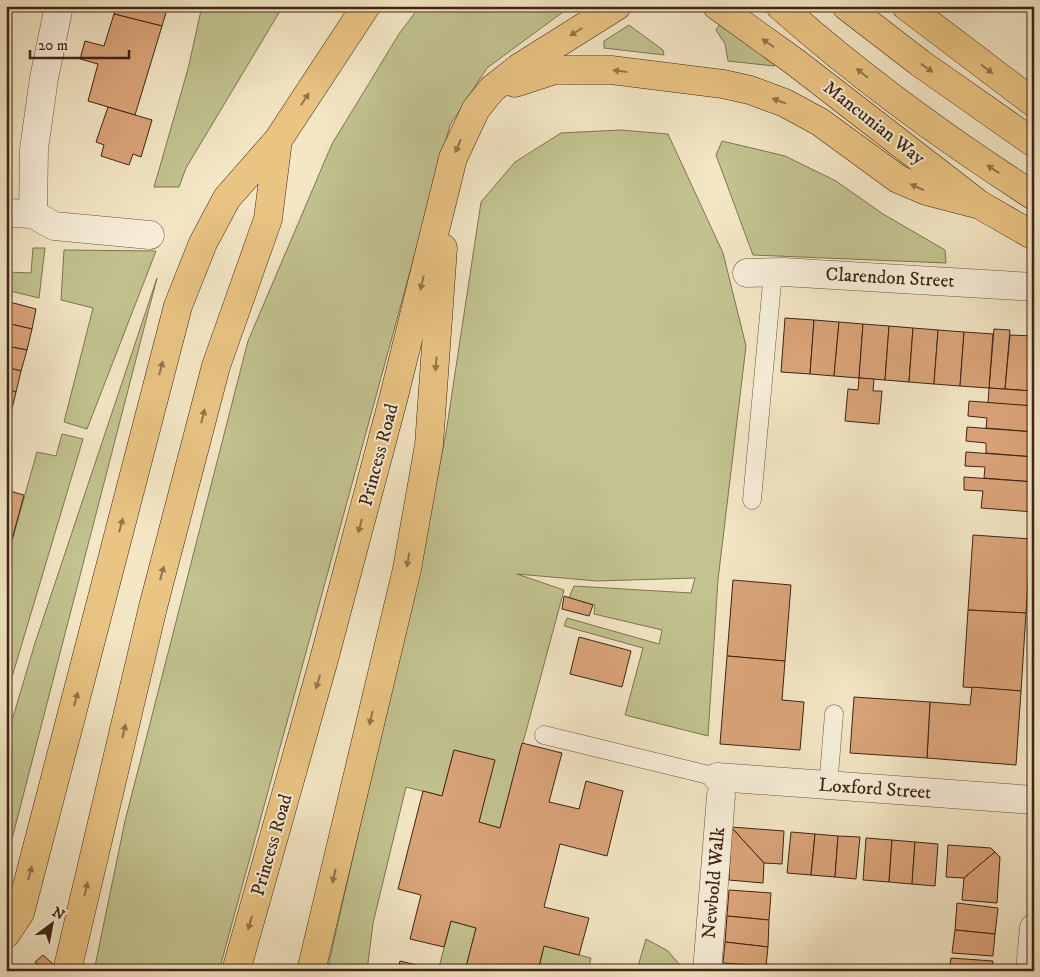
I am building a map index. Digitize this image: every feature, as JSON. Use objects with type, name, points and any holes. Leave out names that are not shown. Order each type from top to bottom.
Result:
[{"type":"highway","points":[[6,934],[20,913],[178,306],[203,243],[227,198],[278,140],[366,6]]},
{"type":"highway","name":"Princess Road","points":[[236,971],[328,644],[394,396],[453,158],[476,109],[492,89],[520,67],[617,6]]},
{"type":"highway","name":"Mancunian Way","points":[[717,6],[795,62],[980,205],[1034,236]]},
{"type":"highway","name":"Mancunian Way","points":[[780,6],[870,80],[969,153],[1034,196]]},
{"type":"highway","points":[[846,6],[920,63],[1034,143]]},
{"type":"highway","points":[[906,6],[1034,103]]},
{"type":"highway","points":[[476,109],[498,92],[521,80],[555,70],[611,70],[723,84],[750,90],[785,104],[820,122],[898,179],[926,191],[980,205]]},
{"type":"highway","points":[[68,971],[153,607],[216,366],[268,218],[278,140]]},
{"type":"highway","points":[[311,971],[407,568],[427,454],[440,316],[446,185]]},
{"type":"street","points":[[33,214],[34,148],[44,78],[59,6]]},
{"type":"street","points":[[6,213],[33,214],[54,226],[150,235]]},
{"type":"street","name":"Clarendon Street","points":[[760,272],[1034,287]]},
{"type":"street","name":"Loxford Street","points":[[719,787],[828,786],[1034,800]]},
{"type":"street","name":"Newbold Walk","points":[[707,971],[719,787]]},
{"type":"street","points":[[1030,971],[1034,928]]},
{"type":"lane","points":[[752,500],[760,272]]},
{"type":"lane","points":[[828,786],[834,714]]},
{"type":"lane","points":[[544,735],[719,787]]},
{"type":"green space","points":[[202,6],[283,6],[186,168],[179,187],[154,187],[188,69]]},
{"type":"green space","points":[[420,6],[571,6],[487,68],[450,125],[219,971],[94,971],[125,821],[248,341],[332,144],[399,34]]},
{"type":"green space","points":[[720,24],[774,64],[774,66],[728,61],[725,44],[716,30]]},
{"type":"green space","points":[[629,25],[663,50],[664,55],[604,48],[604,41]]},
{"type":"green space","points":[[620,130],[668,134],[723,253],[746,346],[718,580],[708,736],[625,715],[643,648],[564,626],[567,618],[659,644],[662,630],[594,614],[595,605],[569,598],[574,586],[691,593],[695,578],[597,581],[517,574],[564,590],[500,828],[479,822],[494,760],[454,750],[442,796],[406,787],[373,923],[367,971],[327,971],[418,571],[446,433],[481,202],[515,162],[561,133]]},
{"type":"green space","points":[[722,141],[785,156],[836,181],[883,214],[945,250],[946,263],[753,255],[716,155]]},
{"type":"green space","points":[[33,248],[45,248],[39,298],[6,290],[6,272],[31,273]]},
{"type":"green space","points":[[64,250],[156,251],[87,429],[64,422],[93,308],[61,300]]},
{"type":"green space","points":[[157,278],[6,862],[6,741],[35,643]]},
{"type":"green space","points":[[62,434],[83,439],[6,697],[6,562],[37,452],[56,456]]},
{"type":"green space","points":[[451,921],[476,928],[465,971],[438,971]]},
{"type":"green space","points":[[646,939],[668,951],[685,971],[625,971],[625,968],[638,966]]},
{"type":"green space","points":[[544,946],[591,958],[588,971],[538,971]]},
{"type":"building","points":[[116,6],[168,6],[162,26],[114,14]]},
{"type":"building","points":[[114,14],[162,26],[135,115],[88,101],[98,64],[80,59],[85,41],[104,46]]},
{"type":"building","points":[[108,107],[152,120],[141,157],[133,154],[129,165],[101,156],[104,145],[96,142]]},
{"type":"building","points":[[6,301],[36,309],[32,329],[6,323]]},
{"type":"building","points":[[785,318],[814,320],[810,374],[781,372]]},
{"type":"building","points":[[814,320],[839,322],[834,376],[810,374]]},
{"type":"building","points":[[839,322],[863,324],[859,378],[834,376]]},
{"type":"building","points":[[6,323],[32,329],[27,350],[6,346]]},
{"type":"building","points":[[863,324],[889,326],[885,380],[859,378]]},
{"type":"building","points":[[889,326],[913,328],[909,382],[885,380]]},
{"type":"building","points":[[913,328],[938,330],[934,384],[909,382]]},
{"type":"building","points":[[994,329],[1010,330],[1005,389],[989,388]]},
{"type":"building","points":[[938,330],[964,332],[960,386],[934,384]]},
{"type":"building","points":[[964,332],[993,334],[989,388],[960,386]]},
{"type":"building","points":[[1010,335],[1034,336],[1032,391],[1005,389]]},
{"type":"building","points":[[6,346],[27,350],[21,371],[6,367]]},
{"type":"building","points":[[6,367],[21,371],[16,392],[6,389]]},
{"type":"building","points":[[859,378],[874,379],[873,391],[882,391],[879,424],[845,421],[848,389],[858,390]]},
{"type":"building","points":[[1033,381],[1034,406],[988,403],[989,388],[1032,391]]},
{"type":"building","points":[[6,389],[16,392],[11,413],[6,412]]},
{"type":"building","points":[[969,401],[1034,406],[1034,432],[986,428],[987,418],[968,416]]},
{"type":"building","points":[[6,412],[11,413],[6,433]]},
{"type":"building","points":[[967,427],[1034,432],[1034,457],[986,453],[986,443],[966,441]]},
{"type":"building","points":[[966,452],[1034,457],[1034,482],[984,478],[985,467],[965,466]]},
{"type":"building","points":[[964,477],[1034,482],[1034,512],[981,508],[983,491],[964,490]]},
{"type":"building","points":[[6,490],[24,495],[6,562]]},
{"type":"building","points":[[973,535],[1031,539],[1026,613],[968,610]]},
{"type":"building","points":[[733,580],[791,585],[785,661],[727,656]]},
{"type":"building","points":[[564,596],[593,605],[589,616],[562,609]]},
{"type":"building","points":[[968,610],[1026,613],[1021,691],[963,687]]},
{"type":"building","points":[[579,637],[631,651],[622,687],[570,674]]},
{"type":"building","points":[[727,656],[785,661],[782,700],[804,702],[800,750],[720,744]]},
{"type":"building","points":[[972,687],[1021,691],[1016,765],[927,758],[930,702],[970,705]]},
{"type":"building","points":[[854,697],[930,702],[927,758],[850,753]]},
{"type":"building","points":[[522,743],[562,753],[549,802],[579,809],[586,781],[623,791],[607,856],[560,844],[544,907],[589,918],[579,955],[544,946],[538,971],[465,971],[476,928],[451,921],[444,947],[410,939],[421,895],[398,889],[423,791],[442,796],[454,750],[495,760],[479,822],[500,828]]},
{"type":"building","points":[[731,827],[784,831],[782,864],[764,863]]},
{"type":"building","points":[[731,827],[764,863],[763,883],[729,880]]},
{"type":"building","points":[[791,832],[815,834],[811,875],[787,873]]},
{"type":"building","points":[[815,834],[838,836],[835,877],[811,875]]},
{"type":"building","points":[[838,836],[860,837],[856,879],[835,877]]},
{"type":"building","points":[[866,838],[892,840],[889,882],[863,880]]},
{"type":"building","points":[[892,840],[915,842],[912,884],[889,882]]},
{"type":"building","points":[[915,842],[938,844],[935,886],[912,884]]},
{"type":"building","points":[[948,845],[991,848],[995,852],[964,878],[946,877]]},
{"type":"building","points":[[995,852],[1000,857],[997,903],[962,900],[964,878]]},
{"type":"building","points":[[729,890],[771,893],[769,920],[727,916]]},
{"type":"building","points":[[957,903],[998,908],[995,934],[955,930]]},
{"type":"building","points":[[727,916],[769,920],[768,947],[725,942]]},
{"type":"building","points":[[955,930],[995,934],[993,956],[952,953]]},
{"type":"building","points":[[725,942],[768,947],[766,966],[723,963]]},
{"type":"building","points":[[43,955],[61,971],[45,971],[35,962]]},
{"type":"building","points":[[951,958],[993,961],[992,971],[949,971]]},
{"type":"building","points":[[400,961],[429,968],[428,971],[398,971]]},
{"type":"building","points":[[723,966],[764,969],[764,971],[722,971]]}]
